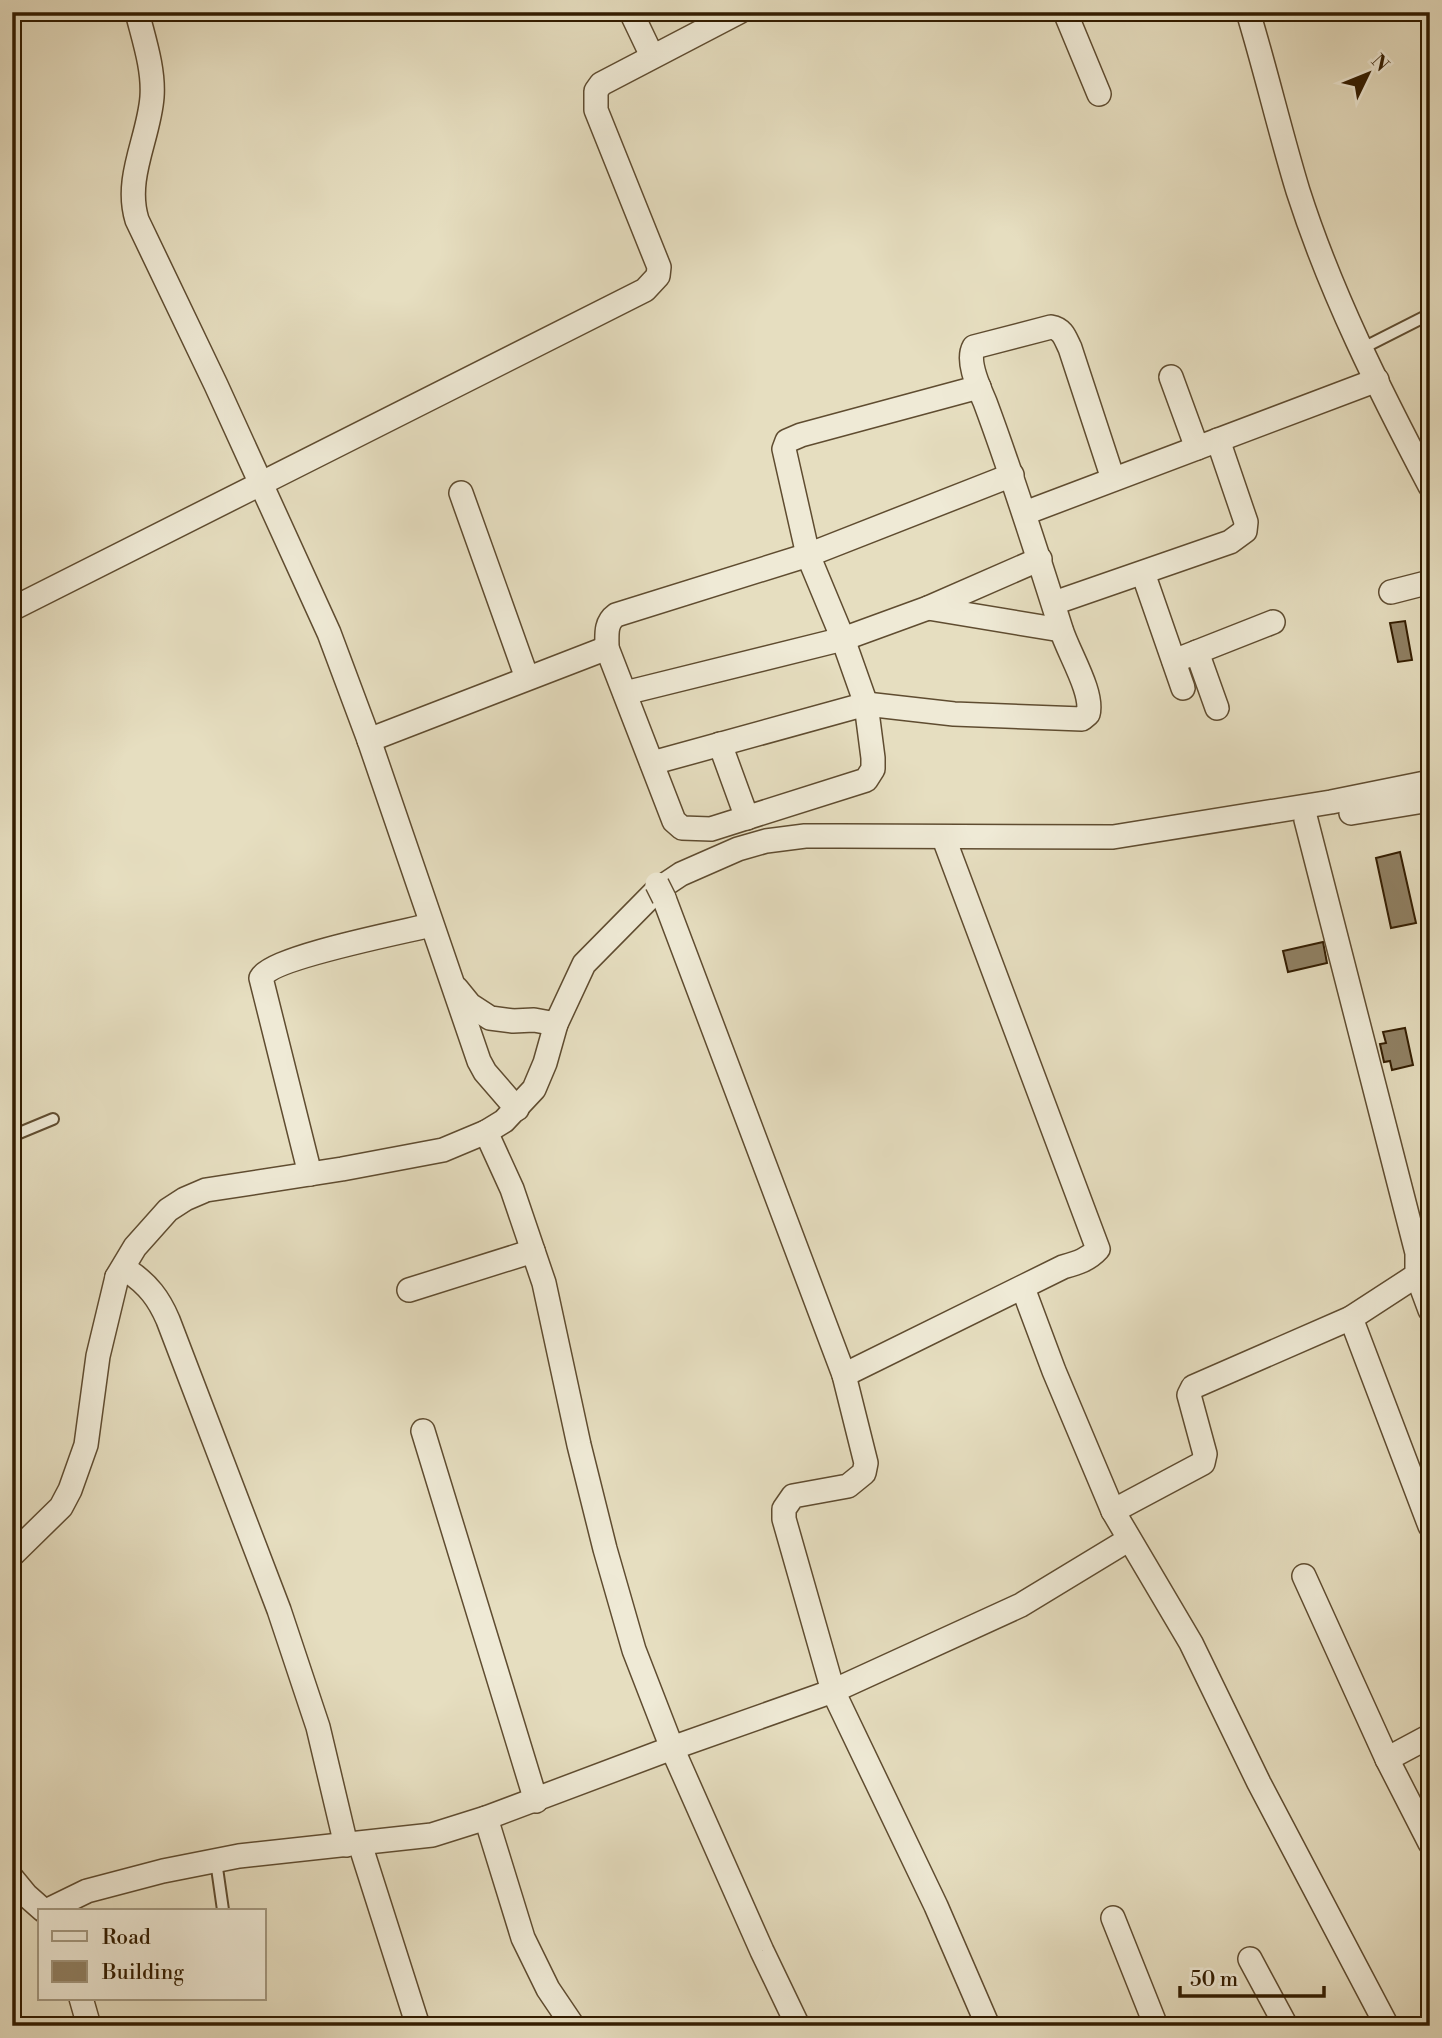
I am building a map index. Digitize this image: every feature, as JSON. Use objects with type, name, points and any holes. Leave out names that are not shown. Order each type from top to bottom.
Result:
[{"type":"street","points":[[137,12],[151,72],[152,98],[139,152],[134,210],[329,633],[485,1072],[517,1109]]},
{"type":"street","points":[[631,12],[652,56]]},
{"type":"street","points":[[12,609],[645,290],[658,276],[659,267],[596,110],[596,90],[601,83],[652,56],[709,19],[738,12]]},
{"type":"street","points":[[1066,12],[1099,94]]},
{"type":"street","points":[[1248,12],[1298,191],[1337,295],[1430,486]]},
{"type":"street","points":[[652,763],[866,704],[954,714],[1082,719],[1088,714],[1089,700],[1061,631],[1025,513],[979,387],[971,357],[974,347],[1051,327],[1058,328],[1070,348],[1113,479]]},
{"type":"street","points":[[1054,603],[1230,542],[1245,531],[1245,522],[1171,377]]},
{"type":"street","points":[[1025,513],[1377,380]]},
{"type":"street","points":[[979,387],[801,435],[787,441],[784,449],[808,555],[843,639],[866,704],[873,769],[866,780],[711,829],[682,828],[674,821],[607,648],[607,627],[610,619],[808,555],[1012,475]]},
{"type":"street","points":[[461,493],[527,678]]},
{"type":"street","points":[[625,693],[843,639],[928,608],[1040,559]]},
{"type":"street","points":[[1143,573],[1183,688]]},
{"type":"street","points":[[1391,592],[1430,582]]},
{"type":"street","points":[[928,608],[1061,631]]},
{"type":"street","points":[[1174,662],[1273,622]]},
{"type":"street","points":[[369,740],[607,648]]},
{"type":"street","points":[[1197,652],[1217,708]]},
{"type":"street","points":[[720,744],[747,818]]},
{"type":"street","points":[[12,1555],[61,1507],[77,1473],[86,1445],[98,1356],[130,1277],[135,1247],[152,1226],[168,1210],[206,1190],[443,1150],[486,1132],[504,1121],[534,1089],[540,1078],[556,1024],[584,964],[681,874],[713,859],[766,841],[805,836],[1113,837],[1331,802],[1430,782]]},
{"type":"street","points":[[661,893],[702,879],[732,863],[788,848],[824,844],[1114,843],[1166,840],[1430,800]]},
{"type":"street","points":[[1307,820],[1423,1272],[1430,1310]]},
{"type":"street","points":[[844,1375],[1063,1267],[1091,1257],[1098,1249],[946,844]]},
{"type":"street","points":[[661,893],[844,1375],[866,1463],[864,1473],[848,1486],[793,1496],[784,1509],[784,1519],[833,1691],[936,1906],[988,2026]]},
{"type":"street","points":[[310,1174],[261,978],[264,971],[320,951],[431,925]]},
{"type":"street","points":[[451,982],[470,1005],[490,1018],[556,1024]]},
{"type":"street","points":[[486,1132],[512,1189],[544,1283],[579,1445],[634,1650],[672,1748],[798,2026]]},
{"type":"street","points":[[409,1290],[533,1251]]},
{"type":"street","points":[[1113,1511],[1203,1463],[1205,1454],[1189,1395],[1193,1387],[1351,1318],[1423,1272]]},
{"type":"street","points":[[130,1277],[161,1304],[168,1320],[279,1610],[353,1845],[418,2026]]},
{"type":"street","points":[[1023,1288],[1054,1371],[1113,1511],[1191,1643],[1259,1783],[1387,2026]]},
{"type":"street","points":[[1351,1318],[1430,1526]]},
{"type":"street","points":[[423,1431],[536,1801]]},
{"type":"street","points":[[50,1909],[87,1891],[216,1861],[432,1835],[536,1801],[672,1748],[833,1691],[1021,1605],[1128,1540]]},
{"type":"street","points":[[1304,1577],[1387,1759],[1430,1843]]},
{"type":"street","points":[[1387,1759],[1430,1736]]},
{"type":"street","points":[[486,1818],[523,1938],[548,1989],[573,2026]]},
{"type":"street","points":[[12,1878],[42,1909]]},
{"type":"street","points":[[1113,1918],[1156,2026]]},
{"type":"street","points":[[1250,1959],[1286,2026]]},
{"type":"street","points":[[82,2000],[89,2026]]},
{"type":"lane","points":[[1361,349],[1430,314]]},
{"type":"lane","points":[[12,1136],[53,1119]]},
{"type":"lane","points":[[216,1861],[223,1909]]},
{"type":"building","points":[[1405,621],[1412,660],[1398,662],[1390,623]]},
{"type":"building","points":[[1400,852],[1416,923],[1391,928],[1376,858]]},
{"type":"building","points":[[1323,942],[1327,963],[1288,972],[1283,951]]},
{"type":"building","points":[[1405,1028],[1413,1065],[1392,1070],[1390,1061],[1384,1062],[1380,1044],[1386,1043],[1383,1032]]}]
